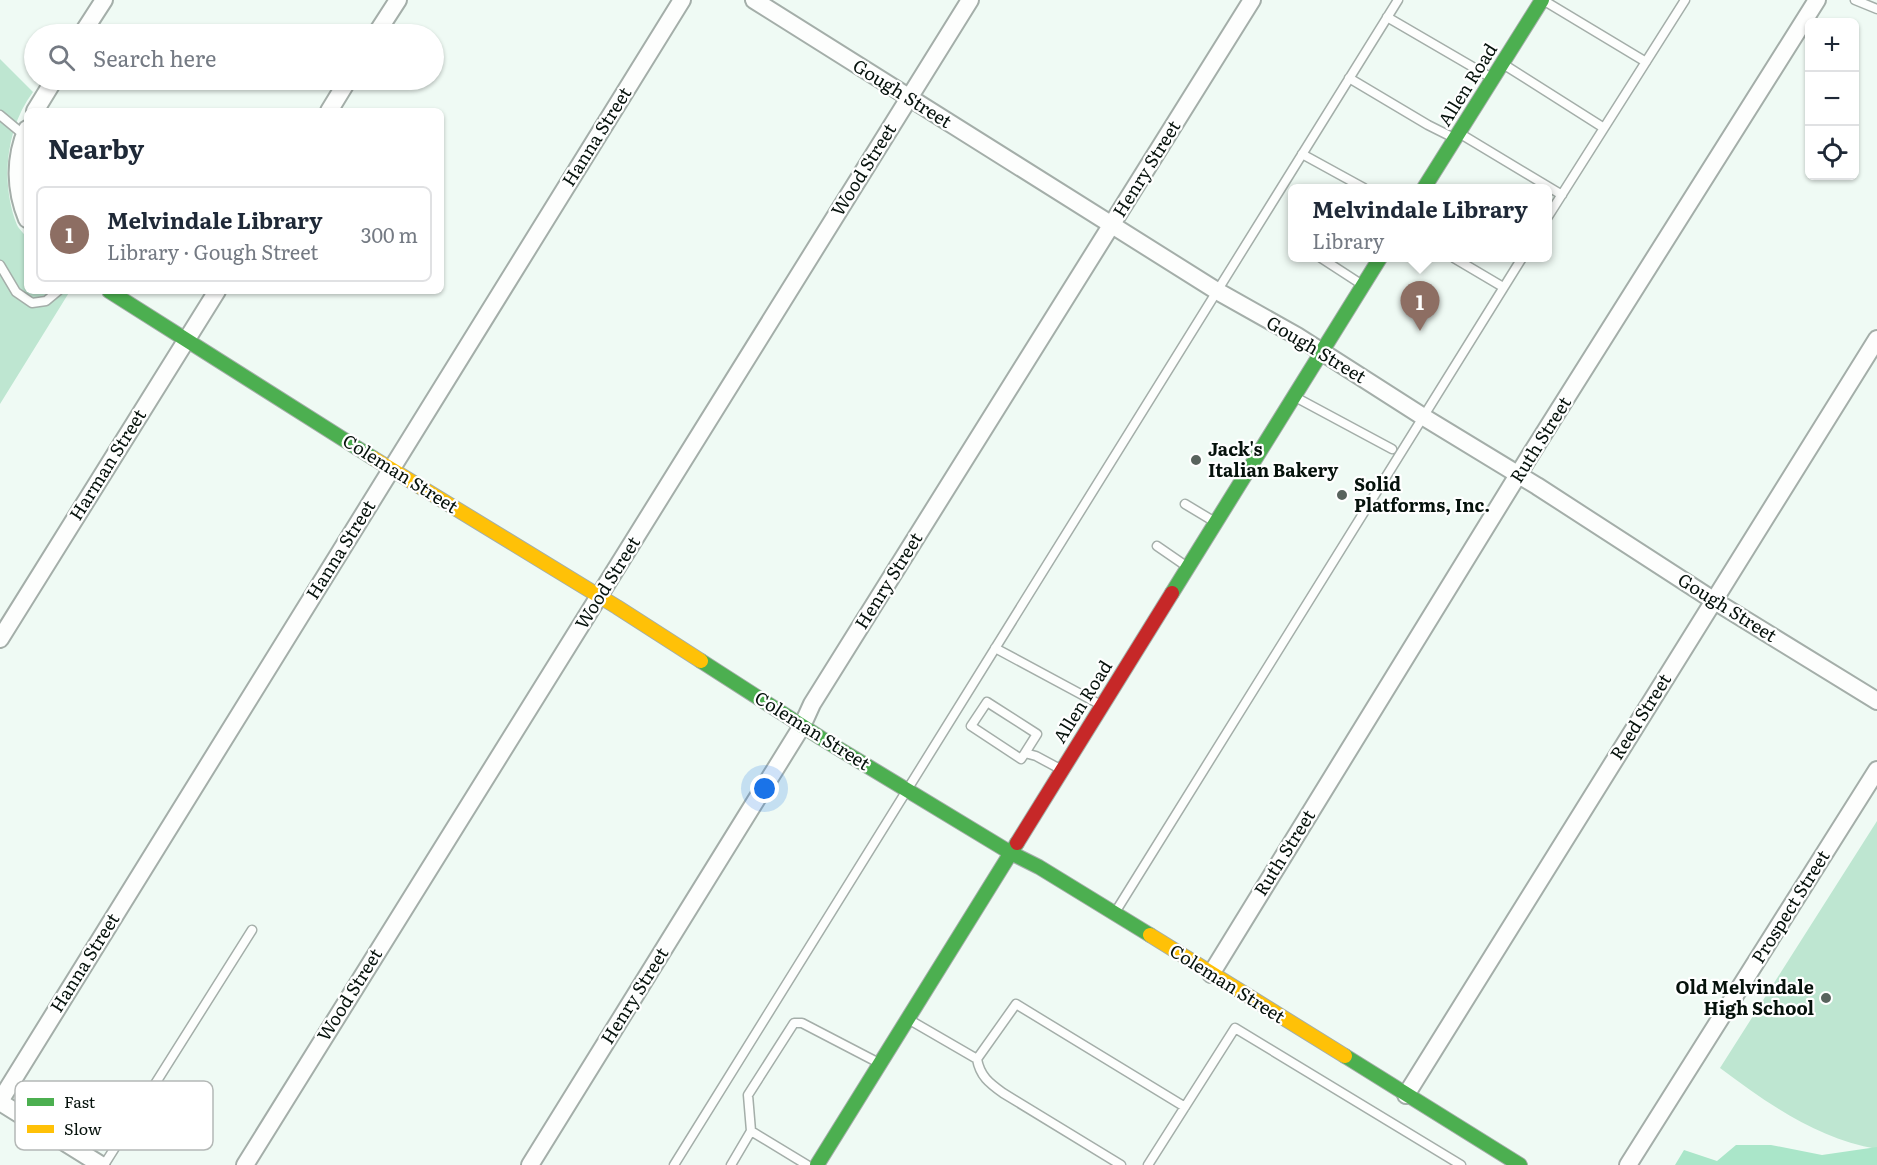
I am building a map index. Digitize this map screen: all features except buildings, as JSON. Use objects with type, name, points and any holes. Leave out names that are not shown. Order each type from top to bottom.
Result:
[{"type":"street","points":[[88,24],[104,0]]},
{"type":"street","points":[[382,24],[398,0]]},
{"type":"street","name":"Hanna Street","points":[[0,1101],[682,0]]},
{"type":"street","name":"Gough Street","points":[[753,0],[1217,291],[1298,336],[1713,600],[1877,701]]},
{"type":"street","name":"Wood Street","points":[[245,1165],[970,0]]},
{"type":"street","name":"Henry Street","points":[[530,1165],[802,726],[812,704],[1252,0]]},
{"type":"street","name":"Allen Road","points":[[1427,184],[1542,0]]},
{"type":"street","name":"Ruth Street","points":[[1210,974],[1518,475],[1817,0]]},
{"type":"street","points":[[37,108],[48,90]]},
{"type":"street","points":[[331,108],[342,90]]},
{"type":"street","points":[[24,139],[18,159],[18,184],[24,210]]},
{"type":"street","name":"Allen Road","points":[[817,1165],[1377,262]]},
{"type":"street","name":"Coleman Street","points":[[114,294],[599,596],[802,726],[1011,853],[1039,867],[1520,1165]]},
{"type":"street","name":"Harman Street","points":[[0,639],[215,294]]},
{"type":"street","name":"Reed Street","points":[[1406,1095],[1877,339]]},
{"type":"street","name":"Prospect Street","points":[[1628,1165],[1877,770]]},
{"type":"street","points":[[0,1101],[15,1110]]},
{"type":"street","points":[[79,1150],[103,1165]]},
{"type":"lane","points":[[674,1165],[1398,0]]},
{"type":"lane","points":[[1542,0],[1646,62]]},
{"type":"lane","points":[[1552,211],[1685,0]]},
{"type":"lane","points":[[1855,0],[1877,9]]},
{"type":"lane","points":[[1387,17],[1493,78]]},
{"type":"lane","points":[[1502,64],[1604,128]]},
{"type":"lane","points":[[1349,78],[1428,125],[1457,136],[1542,184]]},
{"type":"lane","points":[[0,116],[24,131]]},
{"type":"lane","points":[[1302,154],[1356,184]]},
{"type":"lane","points":[[1552,189],[1562,195]]},
{"type":"lane","points":[[1327,262],[1363,285]]},
{"type":"lane","points":[[1461,262],[1503,287]]},
{"type":"lane","points":[[1114,914],[1519,262]]},
{"type":"lane","points":[[0,265],[16,292],[32,303],[46,302],[55,294]]},
{"type":"lane","points":[[1294,396],[1392,449]]},
{"type":"lane","points":[[1185,504],[1216,522]]},
{"type":"lane","points":[[1157,546],[1188,567]]},
{"type":"lane","points":[[995,648],[1102,705]]},
{"type":"lane","points":[[987,702],[1037,734],[1025,753],[1021,759],[971,726],[987,702]]},
{"type":"lane","points":[[1025,753],[1036,756],[1062,770]]},
{"type":"lane","points":[[156,1081],[252,930]]},
{"type":"lane","points":[[1121,1165],[986,1081],[978,1070],[976,1059],[1016,1004],[1185,1107]]},
{"type":"lane","points":[[908,1019],[976,1059]]},
{"type":"lane","points":[[731,1165],[752,1131],[748,1095],[794,1023],[802,1023],[880,1064]]},
{"type":"lane","points":[[1148,1165],[1235,1028],[1461,1165]]},
{"type":"lane","points":[[752,1131],[807,1165]]},
{"type":"lane","points":[[103,1165],[112,1150]]},
{"type":"green space","points":[[0,59],[24,83],[24,90],[33,92],[17,122],[8,156],[7,174],[12,208],[17,225],[24,235],[24,294],[68,294],[0,404]]},
{"type":"green space","name":"Old Melvindale High School","points":[[1877,821],[1877,1149],[1855,1144],[1813,1128],[1756,1094],[1720,1068]]},
{"type":"green space","points":[[1736,1145],[1771,1145],[1822,1155],[1877,1147],[1877,1165],[1675,1165],[1684,1150],[1717,1161]]},
{"type":"traffic: fast","points":[[1427,184],[1542,0]]},
{"type":"traffic: fast","points":[[1172,593],[1378,262]]},
{"type":"traffic: fast","points":[[114,294],[373,458]]},
{"type":"traffic: fast","points":[[701,661],[821,738],[1150,935]]},
{"type":"traffic: fast","points":[[817,1165],[1017,843]]},
{"type":"traffic: fast","points":[[1345,1056],[1520,1165]]},
{"type":"traffic: slow","points":[[373,458],[701,661]]},
{"type":"traffic: slow","points":[[1150,935],[1345,1056]]},
{"type":"traffic: jam","points":[[1017,843],[1172,593]]},
{"type":"place","name":"Melvindale Library","points":[[1420,331]]},
{"type":"place","name":"Jack's Italian Bakery","points":[[1196,460]]},
{"type":"place","name":"Solid Platforms, Inc.","points":[[1342,495]]},
{"type":"place","name":"Old Melvindale High School","points":[[1826,998]]}]
